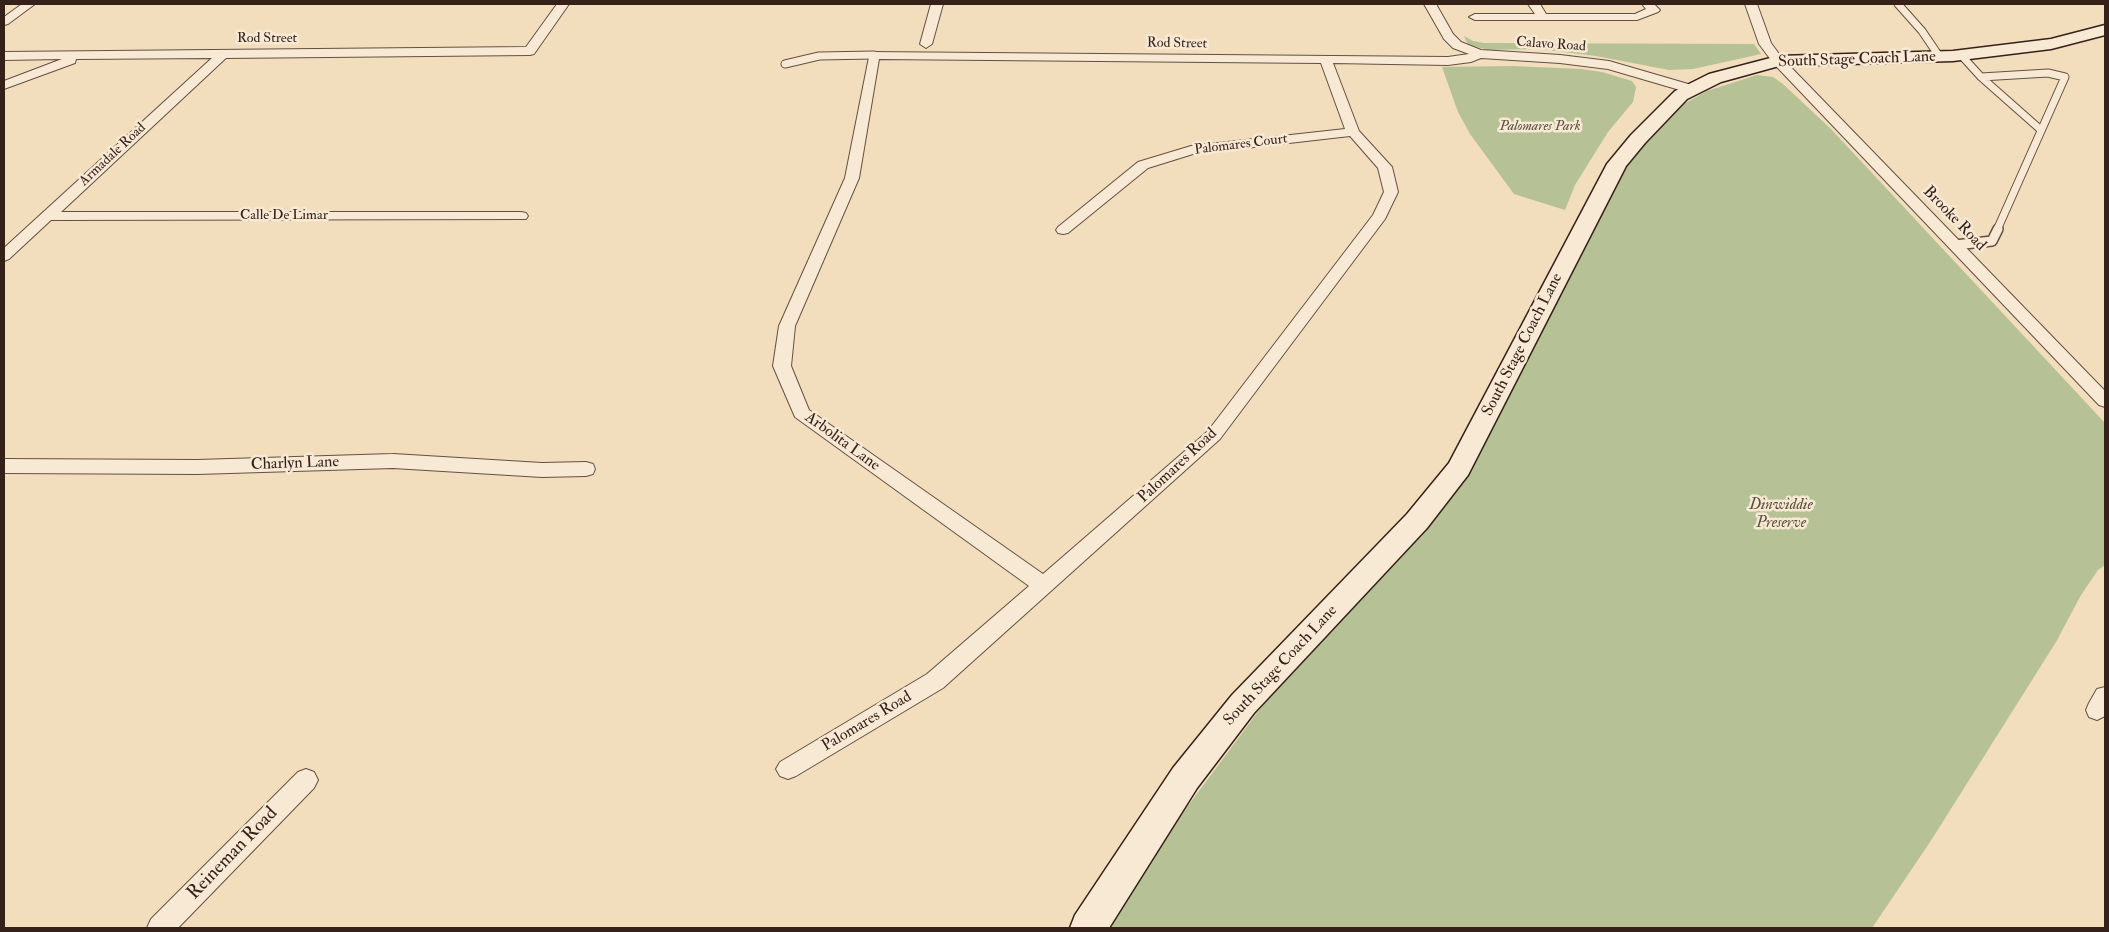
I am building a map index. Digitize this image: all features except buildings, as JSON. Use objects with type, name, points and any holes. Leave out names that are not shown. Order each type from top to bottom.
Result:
[{"type":"main road","name":"South Stage Coach Lane","points":[[1088,928],[1185,778],[1243,704],[1417,521],[1459,468],[1617,164],[1680,95],[1715,78],[1778,61],[1950,56],[2051,44],[2105,30]]},
{"type":"street","points":[[4,22],[29,4]]},
{"type":"street","name":"Rod Street","points":[[4,56],[530,51],[563,4]]},
{"type":"street","points":[[926,44],[937,4]]},
{"type":"street","name":"Calavo Road","points":[[1430,4],[1448,36],[1457,45],[1478,54],[1560,59],[1609,65],[1690,89]]},
{"type":"street","points":[[1534,4],[1543,17]]},
{"type":"street","points":[[1475,17],[1637,17],[1654,10],[1648,4]]},
{"type":"street","points":[[1648,4],[1653,4]]},
{"type":"street","points":[[1751,4],[1765,44],[1778,61]]},
{"type":"street","name":"Armadale Road","points":[[4,256],[223,54]]},
{"type":"street","name":"Rod Street","points":[[874,55],[1448,60],[1470,58],[1478,54]]},
{"type":"street","name":"Arbolita Lane","points":[[874,55],[852,178],[787,326],[782,366],[801,413],[1044,586]]},
{"type":"street","points":[[4,85],[82,56]]},
{"type":"street","name":"Palomares Road","points":[[788,769],[935,681],[1214,435],[1380,216],[1390,192],[1384,167],[1353,132],[1326,60]]},
{"type":"street","name":"Brooke Road","points":[[1778,61],[2105,401]]},
{"type":"street","name":"Palomares Court","points":[[1063,230],[1143,165],[1192,150],[1353,132]]},
{"type":"street","name":"Calle De Limar","points":[[47,216],[521,216]]},
{"type":"street","name":"Charlyn Lane","points":[[4,466],[198,467],[393,461],[542,470],[586,469]]},
{"type":"street","name":"Reineman Road","points":[[160,928],[306,780]]},
{"type":"lane","points":[[1898,4],[1926,35],[1950,56],[1981,77],[2041,130]]},
{"type":"lane","points":[[784,64],[819,56],[874,55]]},
{"type":"lane","points":[[1955,245],[1992,241],[2065,77],[2048,73],[1981,77]]},
{"type":"green space","points":[[1464,36],[1473,41],[1484,43],[1754,44],[1761,54],[1693,69],[1669,70],[1596,56],[1539,49],[1489,50],[1468,45]]},
{"type":"green space","name":"Palomares Park","points":[[1513,66],[1581,69],[1602,72],[1632,81],[1636,87],[1633,102],[1608,132],[1575,185],[1565,210],[1514,194],[1470,134],[1458,112],[1442,67]]},
{"type":"green space","name":"Dinwiddie Preserve","points":[[1757,75],[1773,77],[1783,84],[1831,129],[2105,423],[2105,565],[2098,570],[2081,595],[2056,642],[1932,839],[1872,928],[1097,928],[1260,709],[1473,458],[1616,179],[1646,133],[1678,107],[1707,91]]}]
